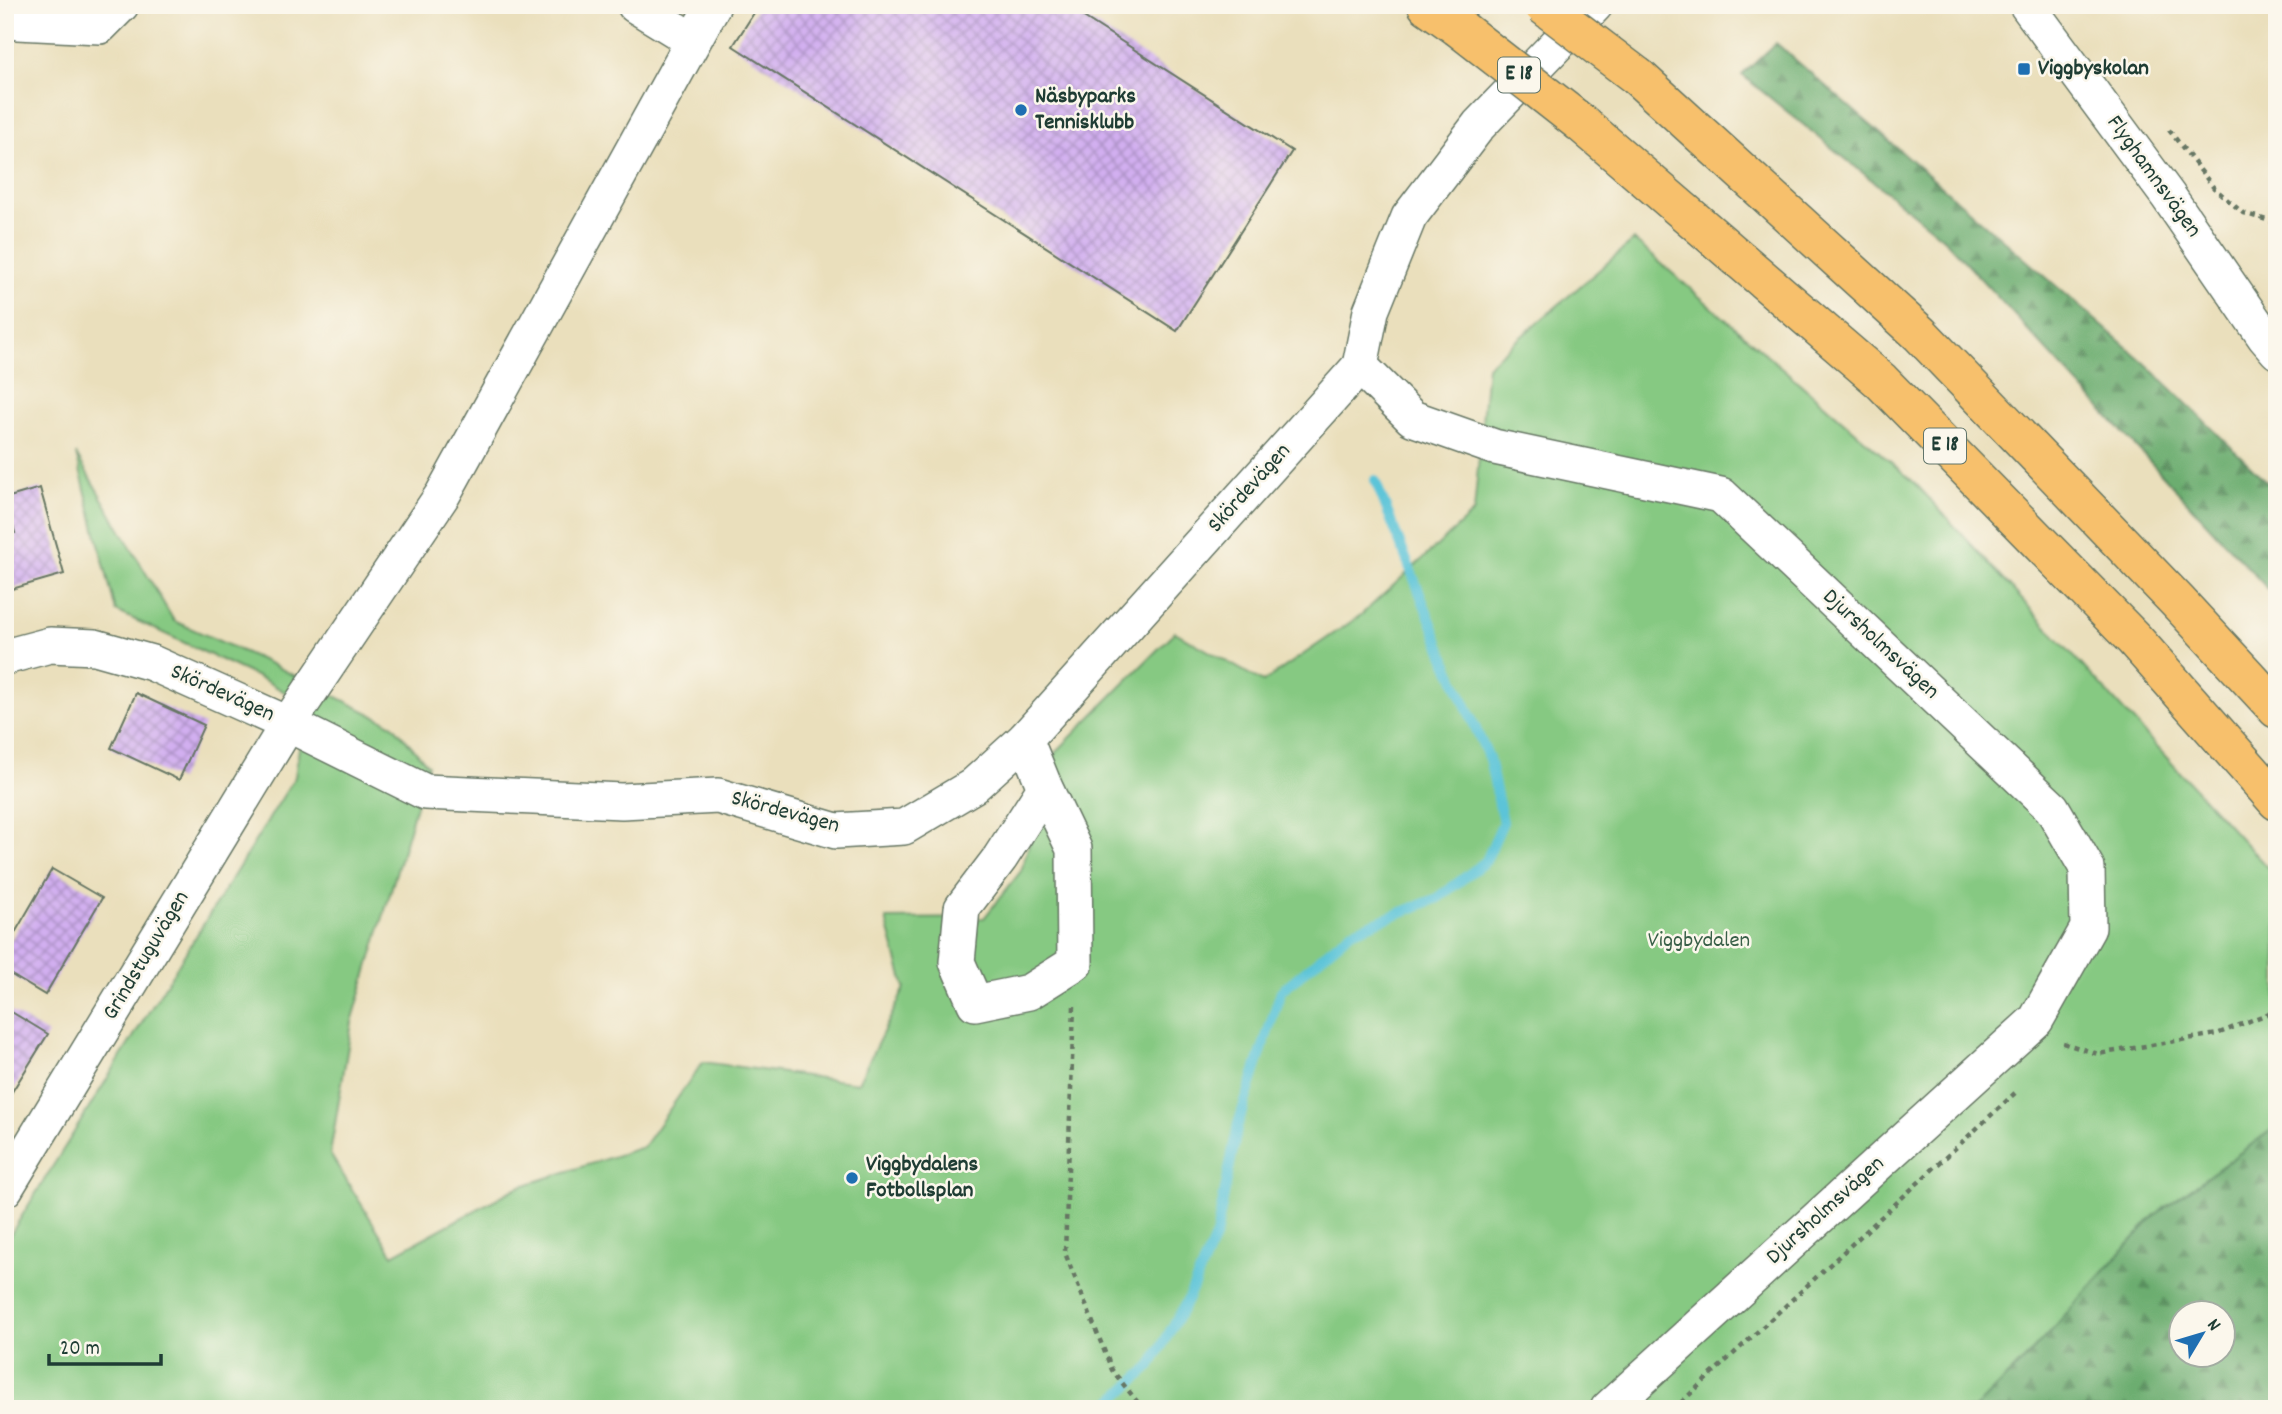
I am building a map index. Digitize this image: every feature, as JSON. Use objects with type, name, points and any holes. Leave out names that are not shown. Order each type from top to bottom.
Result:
[{"type":"highway","name":"E 18","points":[[1427,5],[1581,123],[1881,381],[2134,639],[2277,801]]},
{"type":"highway","name":"E 18","points":[[1543,5],[1638,77],[1920,334],[2277,709]]},
{"type":"street","points":[[11,5],[5,16],[17,22],[100,26],[121,5]]},
{"type":"street","points":[[635,5],[692,40]]},
{"type":"street","name":"Grindstuguvägen","points":[[5,1189],[288,724],[443,494],[713,5]]},
{"type":"street","points":[[1360,366],[1371,311],[1409,217],[1479,125],[1595,5]]},
{"type":"street","name":"Flyghamnsvägen","points":[[2027,5],[2273,338]]},
{"type":"street","name":"Skördevägen","points":[[5,657],[50,645],[95,647],[152,663],[288,724],[425,792],[622,801],[718,796],[836,831],[904,827],[973,786],[1026,739],[1360,366]]},
{"type":"street","name":"Djursholmsvägen","points":[[1360,366],[1412,418],[1494,447],[1721,495],[2052,807],[2087,868],[2088,928],[2036,1020],[1608,1409]]},
{"type":"street","points":[[1026,739],[1045,788],[1074,849],[1075,963],[1029,992],[975,1003],[957,962],[962,908],[1000,858],[1045,788]]},
{"type":"path","points":[[2164,123],[2214,188],[2243,213],[2277,223]]},
{"type":"path","points":[[1075,963],[1065,1253],[1112,1370],[1143,1409]]},
{"type":"path","points":[[2036,1020],[2066,1046],[2098,1054],[2217,1034],[2277,1010]]},
{"type":"path","points":[[1674,1409],[2016,1092]]},
{"type":"green space","points":[[1776,43],[2145,363],[2277,492],[2277,599],[1942,237],[1742,75]]},
{"type":"green space","name":"Viggbydalen","points":[[1634,240],[1916,484],[2277,878],[2277,1126],[2155,1215],[2031,1353],[1975,1409],[5,1409],[5,1243],[295,777],[305,704],[264,680],[116,611],[76,454],[174,621],[273,665],[393,725],[428,765],[352,1022],[330,1154],[393,1255],[516,1188],[643,1147],[703,1062],[858,1083],[905,988],[886,919],[984,918],[1021,871],[1056,752],[1175,632],[1263,682],[1361,615],[1474,512],[1487,366]]},
{"type":"green space","points":[[2277,1126],[2277,1409],[1975,1409],[2031,1353],[2155,1215]]},
{"type":"building","points":[[759,5],[1065,5],[1292,151],[1177,331],[733,46]]},
{"type":"building","points":[[40,488],[64,574],[5,591],[5,535],[15,533],[6,498]]},
{"type":"building","points":[[136,693],[204,725],[179,780],[111,748]]},
{"type":"building","points":[[52,869],[102,898],[45,995],[5,971],[5,950]]},
{"type":"building","points":[[5,1008],[48,1034],[5,1103]]},
{"type":"waterway","points":[[1103,1409],[1150,1367],[1187,1301],[1216,1236],[1238,1124],[1281,991],[1351,932],[1438,898],[1486,861],[1503,822],[1489,759],[1447,662],[1375,480]]},
{"type":"place","name":"Viggbyskolan","points":[[2024,69]]},
{"type":"place","name":"Näsbyparks Tennisklubb","points":[[1021,110]]},
{"type":"place","name":"Viggbydalens Fotbollsplan","points":[[852,1178]]}]
